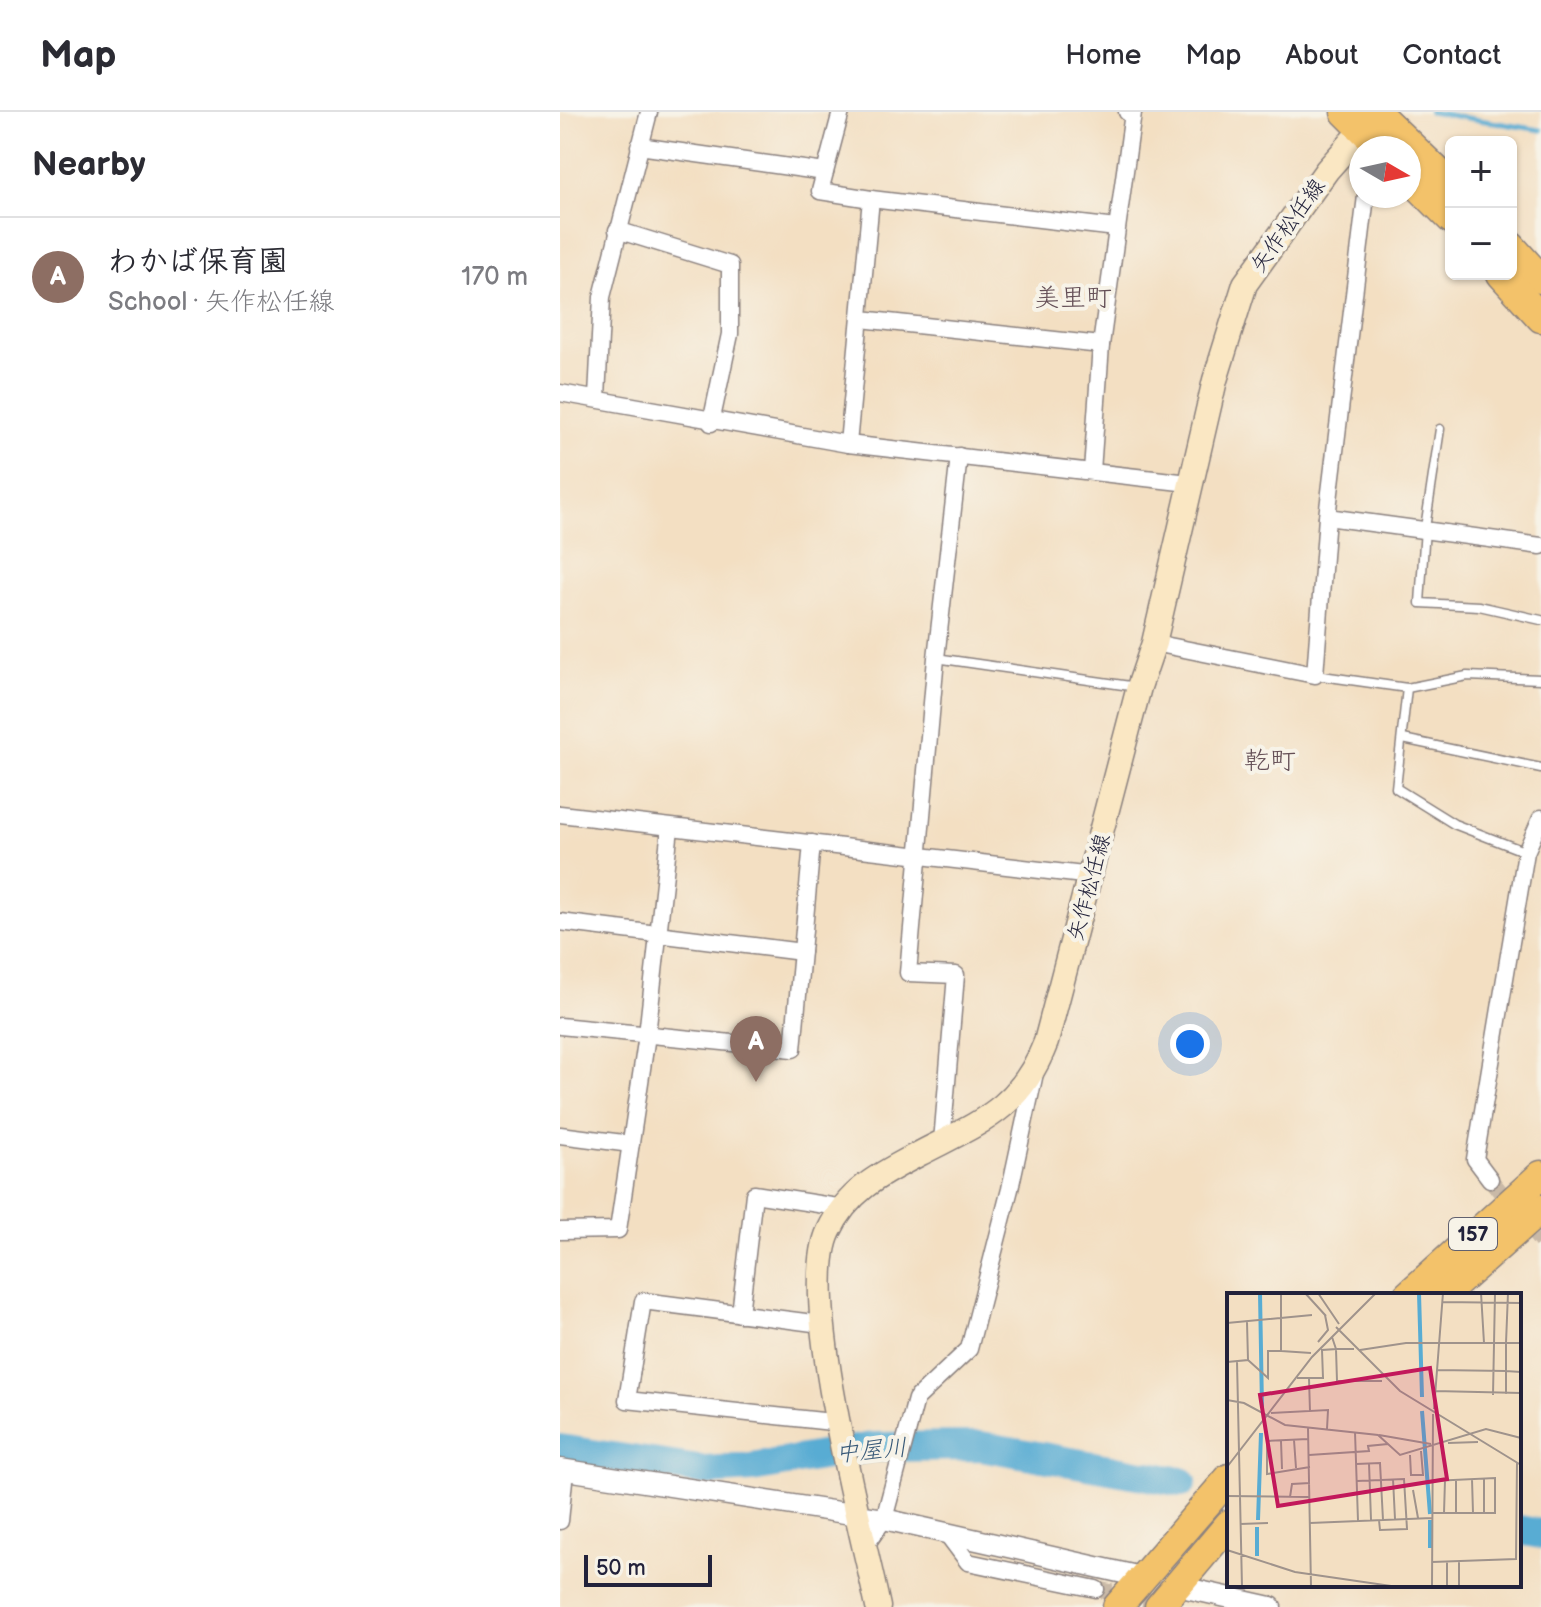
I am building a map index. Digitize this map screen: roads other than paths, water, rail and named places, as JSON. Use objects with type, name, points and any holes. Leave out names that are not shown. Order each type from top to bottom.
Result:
[{"type":"highway","points":[[1370,121],[1445,179]]},
{"type":"highway","points":[[1421,189],[1445,213]]},
{"type":"highway","points":[[1517,253],[1541,279]]},
{"type":"highway","points":[[1506,280],[1541,318]]},
{"type":"highway","name":"157","points":[[1410,1293],[1541,1175]]},
{"type":"highway","name":"157","points":[[1446,1293],[1541,1209]]},
{"type":"highway","points":[[1106,1598],[1141,1577],[1227,1480]]},
{"type":"highway","points":[[1168,1596],[1227,1526]]},
{"type":"main road","name":"矢作松任線","points":[[878,1607],[821,1324],[820,1263],[828,1232],[854,1193],[873,1178],[983,1122],[1011,1102],[1035,1071],[1092,876],[1139,687],[1154,643],[1215,380],[1245,284],[1327,170],[1370,121]]},
{"type":"street","points":[[597,397],[602,297],[649,112]]},
{"type":"street","points":[[841,112],[820,191],[1116,228]]},
{"type":"street","points":[[1092,471],[1101,345],[1133,113],[1127,112]]},
{"type":"street","points":[[639,146],[825,172]]},
{"type":"street","points":[[848,444],[871,199]]},
{"type":"street","points":[[1154,643],[1315,675],[1327,517],[1365,208]]},
{"type":"street","points":[[617,230],[730,265],[730,334],[711,423]]},
{"type":"street","points":[[861,319],[1101,345]]},
{"type":"street","points":[[560,393],[597,397],[711,423],[848,444],[1189,483]]},
{"type":"street","points":[[942,1142],[956,975],[908,973],[936,658],[959,456]]},
{"type":"street","points":[[1327,517],[1541,546]]},
{"type":"street","points":[[560,814],[1092,876]]},
{"type":"street","points":[[1490,1179],[1475,1159],[1526,852],[1541,818]]},
{"type":"street","points":[[560,1231],[618,1230],[647,1035],[670,828]]},
{"type":"street","points":[[560,1026],[793,1049],[812,843]]},
{"type":"street","points":[[560,922],[802,952]]},
{"type":"street","points":[[869,1607],[866,1545],[884,1519],[916,1399],[969,1349],[1010,1189],[1035,1071]]},
{"type":"street","points":[[560,1135],[631,1144]]},
{"type":"street","points":[[740,1314],[754,1194],[844,1208]]},
{"type":"street","points":[[821,1324],[643,1301],[627,1400],[841,1427]]},
{"type":"street","points":[[560,1521],[563,1470],[859,1514],[1141,1577]]},
{"type":"street","points":[[947,1534],[968,1562],[1106,1598]]},
{"type":"street","points":[[1168,1596],[1271,1607]]},
{"type":"lane","points":[[1440,429],[1425,528],[1420,603],[1479,606],[1541,620]]},
{"type":"lane","points":[[936,658],[1139,687]]},
{"type":"lane","points":[[1315,675],[1407,688],[1467,676],[1541,679]]},
{"type":"lane","points":[[1407,688],[1396,788],[1454,824],[1526,852]]},
{"type":"lane","points":[[1403,739],[1541,768]]},
{"type":"waterway","points":[[1430,112],[1541,130]]},
{"type":"waterway","name":"中屋川","points":[[560,1449],[705,1471],[752,1468],[872,1447],[981,1446],[1182,1482]]},
{"type":"waterway","name":"中屋川","points":[[1521,1530],[1541,1534]]},
{"type":"tunnel","points":[[1490,1179],[1541,1242]]},
{"type":"tunnel","points":[[1096,1589],[1179,1607]]},
{"type":"place","name":"わかば保育園","points":[[756,1082]]},
{"type":"district","name":"美里町","points":[[1073,297]]},
{"type":"district","name":"乾町","points":[[1270,760]]}]
